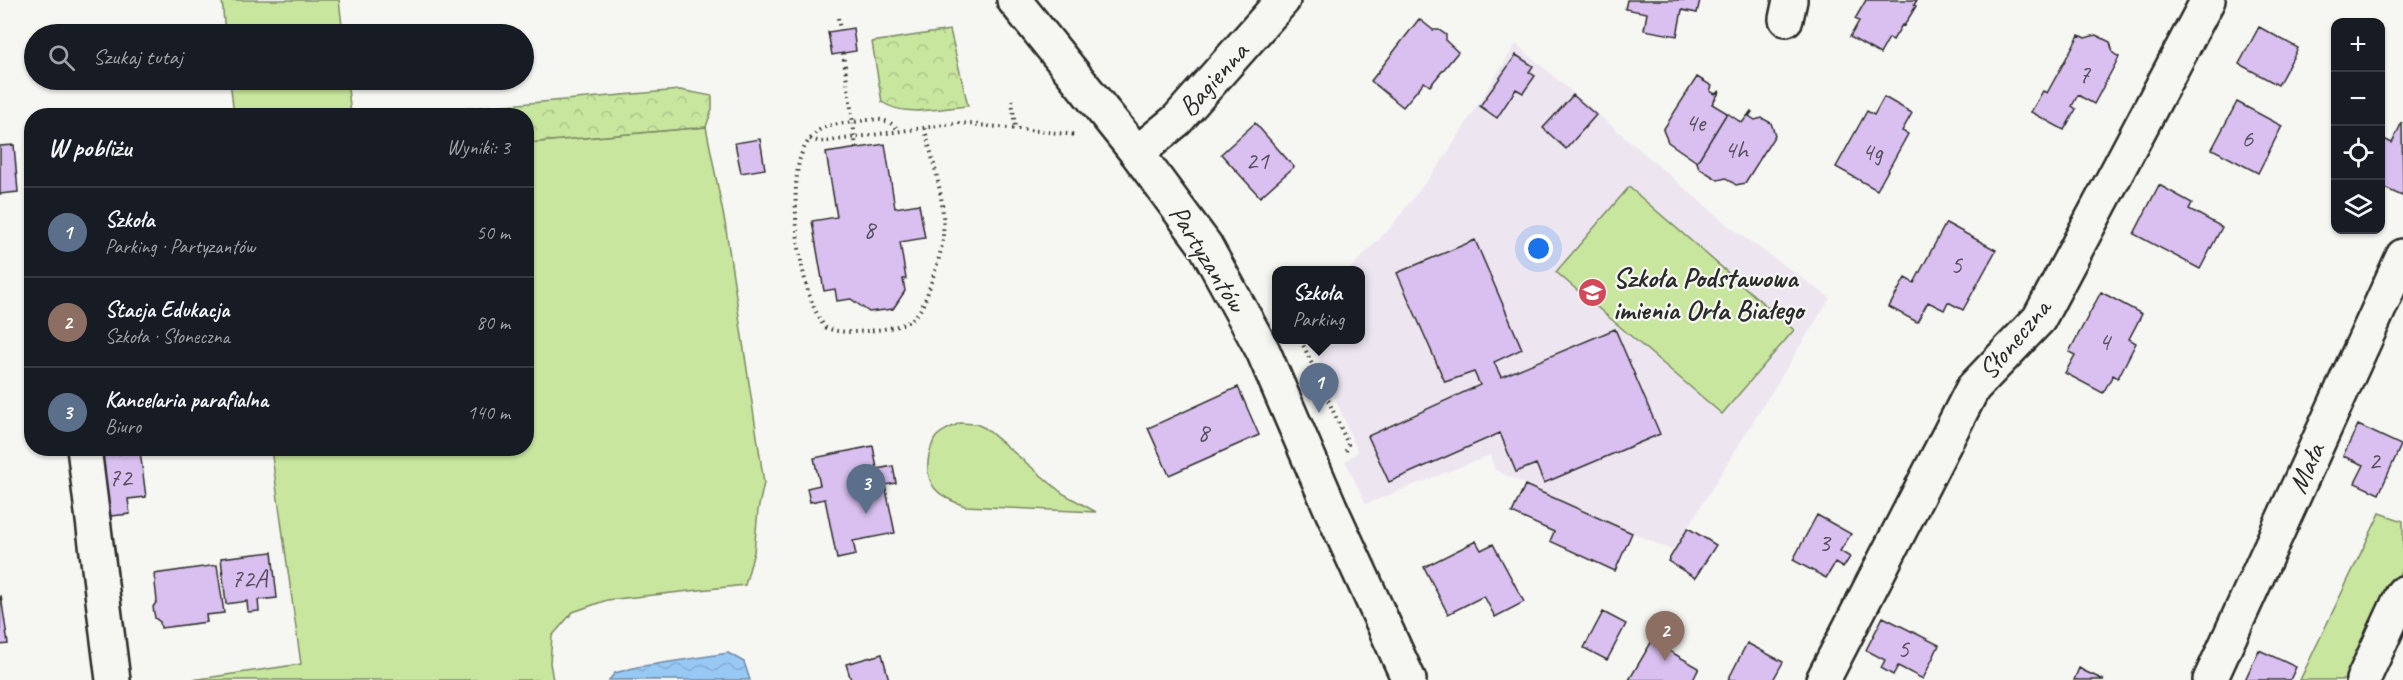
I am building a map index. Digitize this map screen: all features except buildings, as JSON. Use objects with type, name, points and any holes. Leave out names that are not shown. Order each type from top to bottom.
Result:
[{"type":"street","name":"Partyzantów","points":[[1014,0],[1137,153],[1205,245],[1263,351],[1330,507],[1409,680]]},
{"type":"street","name":"Bagienna","points":[[1137,153],[1177,120],[1283,0]]},
{"type":"street","name":"Słoneczna","points":[[1823,680],[1973,388],[2039,319],[2208,0]]},
{"type":"street","name":"Mała","points":[[2210,680],[2403,256]]},
{"type":"street","points":[[85,456],[113,680]]},
{"type":"street","points":[[2363,680],[2403,593]]},
{"type":"path","points":[[838,18],[840,30]]},
{"type":"path","points":[[843,53],[856,148]]},
{"type":"path","points":[[1012,100],[1015,128]]},
{"type":"path","points":[[898,130],[894,124],[876,119],[827,127],[819,130],[810,139],[801,155],[796,182],[798,229],[809,298],[826,328],[852,333],[898,327],[914,319],[924,305],[942,243],[943,220],[939,187],[924,126]]},
{"type":"path","points":[[810,139],[821,142],[924,126],[960,123],[1082,135]]},
{"type":"shaded area","name":"Szkoła Podstawowa imienia Orła Białego","points":[[1516,44],[1730,227],[1830,298],[1673,551],[1495,470],[1490,455],[1366,504],[1345,461],[1358,452],[1312,344],[1365,344],[1365,266],[1353,266],[1389,229],[1443,160]]},
{"type":"green space","points":[[222,0],[339,0],[342,24],[224,24]]},
{"type":"green space","points":[[950,30],[968,106],[912,111],[891,107],[882,102],[872,42]]},
{"type":"green space","points":[[231,90],[348,90],[350,108],[233,108]]},
{"type":"green space","points":[[680,90],[712,96],[712,109],[706,127],[534,142],[534,108],[471,108]]},
{"type":"green space","points":[[706,127],[725,223],[764,483],[758,510],[754,552],[745,585],[607,600],[573,612],[552,636],[550,663],[553,680],[192,680],[301,664],[272,456],[534,456],[534,142]]},
{"type":"green space","points":[[1629,187],[1794,330],[1722,414],[1556,272]]},
{"type":"green space","points":[[960,423],[976,424],[985,428],[1062,493],[1096,512],[965,506],[948,499],[935,489],[931,482],[928,475],[929,455],[936,437]]},
{"type":"green space","points":[[2380,513],[2403,521],[2403,566],[2350,680],[2300,680]]},
{"type":"water","points":[[728,653],[744,662],[750,680],[609,680],[615,673],[637,667]]},
{"type":"place","name":"Szkoła Podstawowa imienia Orła Białego","points":[[1592,293]]},
{"type":"place","name":"Szkoła","points":[[1319,413]]},
{"type":"place","name":"Kancelaria parafialna","points":[[866,514]]},
{"type":"place","name":"Stacja Edukacja","points":[[1665,661]]}]
